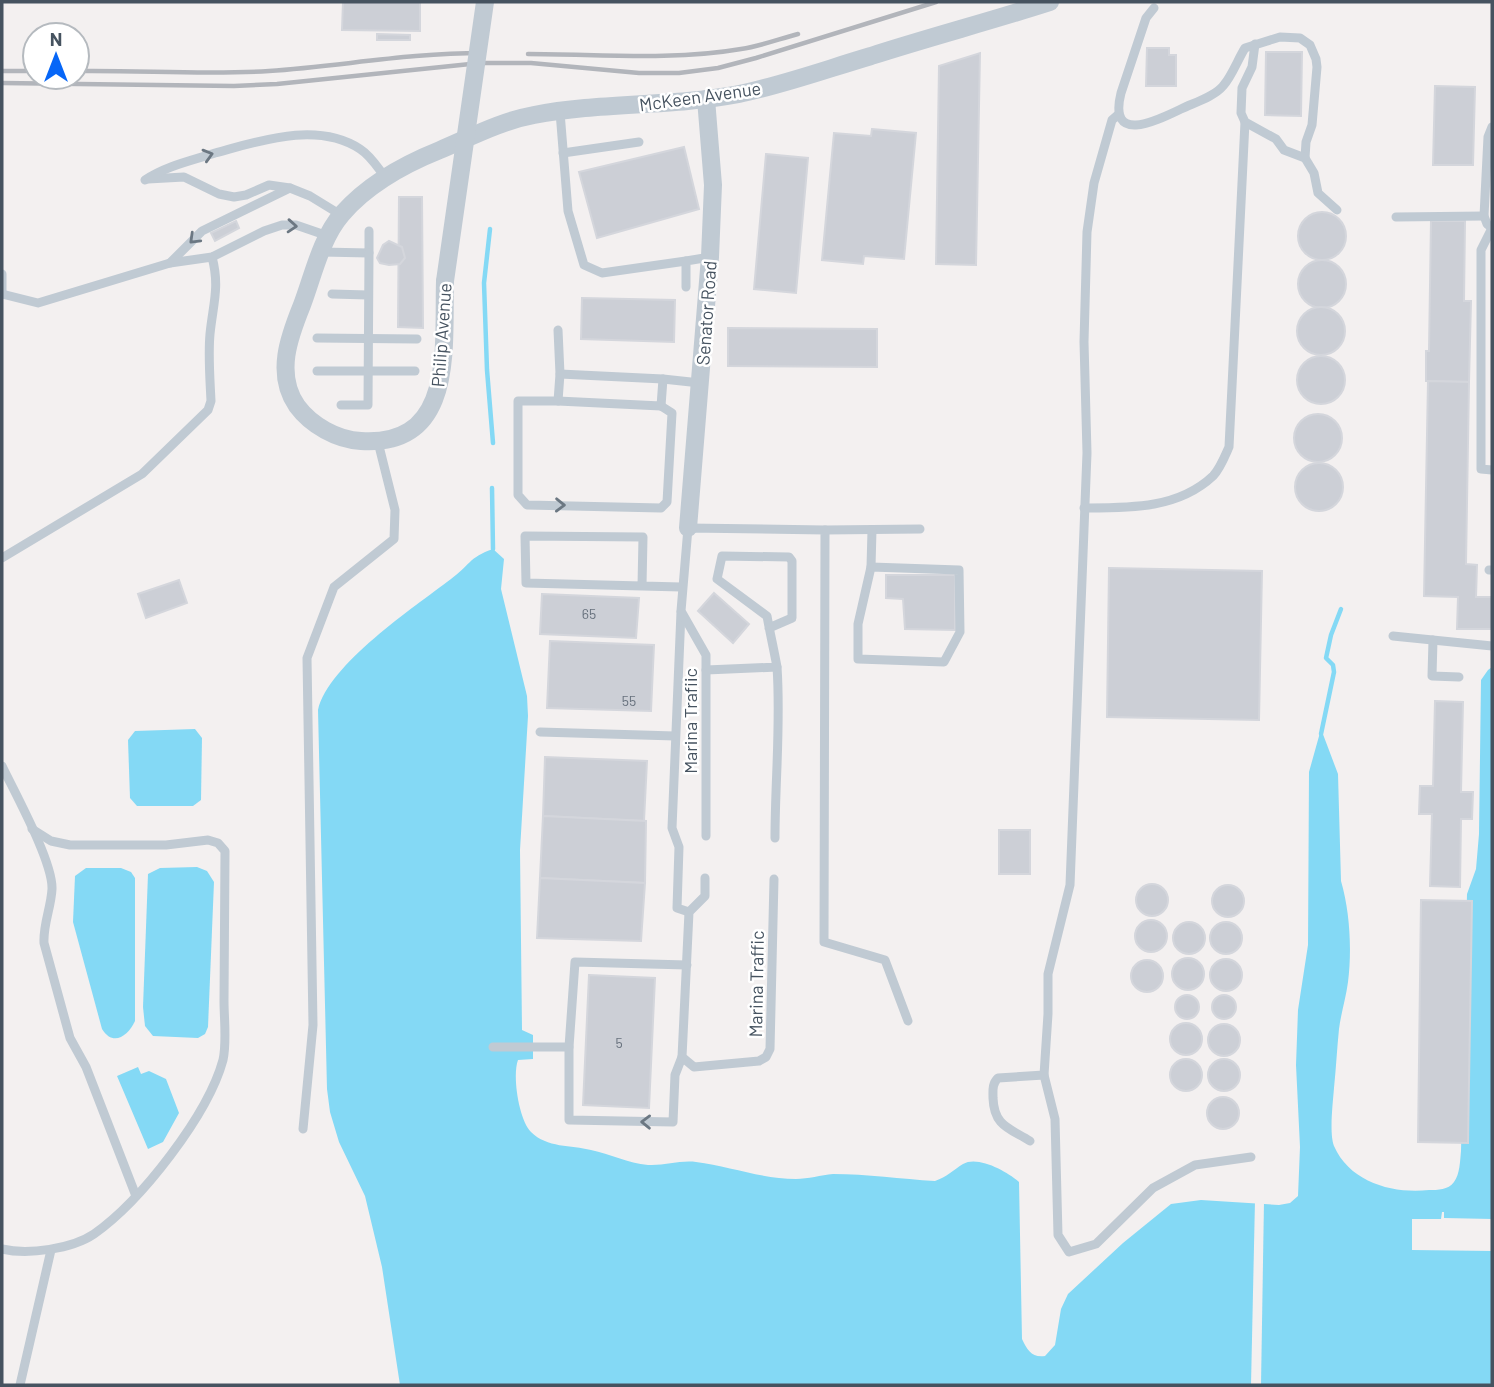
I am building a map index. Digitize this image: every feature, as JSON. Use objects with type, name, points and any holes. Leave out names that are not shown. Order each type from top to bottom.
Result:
[{"type":"street","name":"Philip Avenue","points":[[359,198],[341,215],[325,244],[287,344],[285,366],[296,405],[314,424],[354,441],[378,442],[399,438],[417,426],[436,400],[443,366],[445,281],[485,2]]},
{"type":"street","name":"McKeen Avenue","points":[[359,198],[385,177],[419,158],[533,115],[740,94],[1050,2]]},
{"type":"street","name":"Senator Road","points":[[688,528],[710,257],[713,185],[706,99]]},
{"type":"lane","points":[[1154,8],[1146,18],[1121,93],[1119,114],[1125,123],[1134,126],[1151,123],[1223,86],[1245,48],[1280,37],[1300,38],[1309,43],[1316,59],[1312,125],[1306,142],[1305,158],[1314,173],[1318,193],[1337,210]]},
{"type":"lane","points":[[1084,508],[1137,508],[1185,496],[1215,475],[1229,447],[1245,122],[1241,113],[1242,88],[1252,67],[1255,44]]},
{"type":"lane","points":[[560,112],[568,211],[584,265],[602,273],[710,257]]},
{"type":"lane","points":[[1119,114],[1112,120],[1094,183],[1087,233],[1084,342],[1087,453],[1070,885],[1048,974],[1044,1075],[1055,1119],[1058,1234],[1069,1252],[1096,1244],[1153,1188],[1195,1165],[1251,1157]]},
{"type":"lane","points":[[1245,122],[1276,139],[1284,150],[1305,158]]},
{"type":"lane","points":[[1492,127],[1488,137],[1484,216],[1492,228],[1481,250],[1481,469],[1492,470]]},
{"type":"lane","points":[[341,215],[310,196],[290,188],[269,185],[234,197],[219,194],[184,177],[145,180],[162,169],[259,141],[297,136],[329,138],[351,145],[368,155],[385,177]]},
{"type":"lane","points":[[563,153],[639,142]]},
{"type":"lane","points":[[170,263],[202,231],[290,188]]},
{"type":"lane","points":[[1396,217],[1484,216]]},
{"type":"lane","points":[[2,274],[2,294],[38,303],[170,263],[212,257],[282,225],[296,225],[325,244],[369,253]]},
{"type":"lane","points":[[341,405],[368,405],[369,231]]},
{"type":"lane","points":[[2,558],[142,474],[208,410],[211,401],[210,333],[217,293],[217,276],[212,257]]},
{"type":"lane","points":[[686,261],[686,287]]},
{"type":"lane","points":[[332,294],[368,295]]},
{"type":"lane","points":[[558,330],[558,401]]},
{"type":"lane","points":[[317,338],[417,339]]},
{"type":"lane","points":[[317,371],[415,371]]},
{"type":"lane","points":[[560,374],[700,383]]},
{"type":"lane","points":[[661,406],[663,379]]},
{"type":"lane","points":[[518,401],[558,401],[661,406],[672,413],[667,502],[661,508],[527,505],[518,495],[518,401]]},
{"type":"lane","points":[[303,1129],[313,1025],[307,658],[334,587],[394,538],[396,510],[378,442]]},
{"type":"lane","points":[[688,528],[920,529]]},
{"type":"lane","name":"Marina Trafiic","points":[[688,528],[681,611],[706,655],[706,836]]},
{"type":"lane","points":[[825,530],[824,942],[885,960],[908,1021]]},
{"type":"lane","points":[[871,568],[959,570],[960,632],[944,662],[858,659],[858,624],[871,568],[872,530]]},
{"type":"lane","points":[[642,586],[643,537],[525,536],[526,583],[642,586],[681,587]]},
{"type":"lane","points":[[769,628],[792,618],[793,565],[789,557],[722,556],[717,579],[767,616],[769,628],[777,667],[779,762],[775,838]]},
{"type":"lane","points":[[681,611],[672,828],[679,847],[677,908],[689,912]]},
{"type":"lane","points":[[1393,636],[1492,646]]},
{"type":"lane","points":[[1433,640],[1432,676],[1459,677]]},
{"type":"lane","points":[[706,670],[777,667]]},
{"type":"lane","points":[[540,732],[676,736]]},
{"type":"lane","points":[[2,766],[50,875],[52,887],[43,930],[44,943],[70,1038],[86,1067],[136,1196]]},
{"type":"lane","points":[[2,1249],[51,1250],[93,1235],[136,1196],[170,1155],[202,1111],[223,1058],[225,851],[218,843],[208,840],[166,845],[70,845],[51,841],[32,829]]},
{"type":"lane","points":[[687,965],[575,962],[569,1047],[569,1120],[673,1122],[676,1075],[682,1057],[687,965],[689,912],[705,896],[705,878]]},
{"type":"lane","name":"Marina Traffic","points":[[682,1057],[694,1067],[759,1061],[766,1057],[770,1049],[774,879]]},
{"type":"lane","points":[[493,1047],[569,1047]]},
{"type":"lane","points":[[1030,1141],[998,1121],[993,1112],[993,1085],[998,1078],[1044,1075]]},
{"type":"lane","points":[[20,1385],[51,1250]]},
{"type":"water","points":[[493,549],[504,559],[501,589],[527,696],[520,850],[522,1030],[533,1035],[533,1059],[518,1060],[516,1087],[523,1118],[531,1132],[544,1141],[641,1164],[696,1162],[783,1178],[801,1179],[833,1174],[935,1181],[969,1162],[993,1166],[1019,1182],[1022,1339],[1030,1352],[1037,1356],[1045,1356],[1055,1345],[1061,1309],[1068,1294],[1123,1243],[1171,1204],[1201,1200],[1279,1205],[1290,1203],[1298,1196],[1300,1147],[1296,1065],[1298,1010],[1308,945],[1309,772],[1321,729],[1338,774],[1341,881],[1350,944],[1348,982],[1339,1029],[1332,1109],[1334,1146],[1351,1169],[1388,1188],[1436,1190],[1452,1185],[1456,1179],[1461,1151],[1467,894],[1476,869],[1479,834],[1481,680],[1492,667],[1492,1385],[400,1385],[382,1267],[365,1196],[339,1142],[330,1112],[327,1089],[318,710],[325,692],[338,674],[374,638],[474,559]]},
{"type":"water","points":[[195,729],[202,738],[201,800],[193,806],[137,806],[130,798],[128,740],[135,731]]},
{"type":"water","points":[[197,867],[207,871],[214,882],[208,1027],[205,1034],[198,1038],[153,1036],[145,1026],[143,1007],[148,874],[160,868]]},
{"type":"water","points":[[86,868],[121,868],[131,872],[135,878],[135,1021],[124,1035],[115,1038],[102,1029],[73,922],[75,876]]},
{"type":"water","points":[[138,1067],[141,1074],[149,1071],[166,1079],[179,1113],[163,1142],[148,1149],[117,1076]]},
{"type":"pier","points":[[1255,1200],[1264,1201],[1261,1385],[1251,1385]]},
{"type":"pier","points":[[1442,1212],[1444,1218],[1492,1219],[1492,1251],[1412,1250],[1412,1219],[1441,1219]]},
{"type":"building","points":[[343,2],[420,2],[420,31],[342,30]]},
{"type":"building","points":[[377,34],[410,35],[410,40],[377,40]]},
{"type":"building","points":[[1147,48],[1169,48],[1169,55],[1176,55],[1176,86],[1146,86]]},
{"type":"building","points":[[1266,52],[1302,52],[1301,116],[1265,115]]},
{"type":"building","points":[[980,53],[976,265],[936,264],[939,66]]},
{"type":"building","points":[[1435,86],[1475,87],[1473,165],[1433,165]]},
{"type":"building","points":[[872,129],[916,133],[904,259],[864,256],[863,264],[822,260],[834,133],[871,136]]},
{"type":"building","points":[[684,147],[699,209],[597,238],[579,172]]},
{"type":"building","points":[[766,154],[808,158],[796,293],[754,289]]},
{"type":"building","points":[[399,197],[422,197],[423,328],[398,327]]},
{"type":"building","points":[[1322,212],[1339,219],[1346,236],[1339,253],[1322,260],[1305,253],[1298,236],[1305,219]]},
{"type":"building","points":[[236,221],[239,228],[215,241],[211,233]]},
{"type":"building","points":[[1431,221],[1465,221],[1464,301],[1471,301],[1469,382],[1426,381]]},
{"type":"building","points":[[389,241],[402,247],[405,258],[400,264],[380,263],[377,258],[383,245]]},
{"type":"building","points":[[1322,260],[1339,267],[1346,284],[1339,301],[1322,308],[1305,301],[1298,284],[1305,267]]},
{"type":"building","points":[[582,298],[675,300],[674,342],[581,339]]},
{"type":"building","points":[[1321,307],[1338,314],[1345,331],[1338,348],[1321,355],[1304,348],[1297,331],[1304,314]]},
{"type":"building","points":[[728,328],[877,329],[877,367],[728,366]]},
{"type":"building","points":[[1321,356],[1338,363],[1345,380],[1338,397],[1321,404],[1304,397],[1297,380],[1304,363]]},
{"type":"building","points":[[1428,381],[1469,382],[1466,564],[1477,565],[1476,597],[1492,597],[1492,629],[1457,629],[1458,597],[1424,596]]},
{"type":"building","points":[[1318,414],[1335,421],[1342,438],[1335,455],[1318,462],[1301,455],[1294,438],[1301,421]]},
{"type":"building","points":[[1319,463],[1336,470],[1343,487],[1336,504],[1319,511],[1302,504],[1295,487],[1302,470]]},
{"type":"building","points":[[1109,568],[1262,571],[1259,720],[1107,717]]},
{"type":"building","points":[[886,575],[955,575],[955,630],[905,629],[903,599],[886,598]]},
{"type":"building","points":[[179,580],[187,603],[146,618],[138,594]]},
{"type":"building","points":[[714,593],[749,624],[733,643],[698,611]]},
{"type":"building","points":[[542,594],[639,598],[636,638],[540,634]]},
{"type":"building","points":[[550,641],[654,645],[651,711],[547,708]]},
{"type":"building","points":[[1435,701],[1463,702],[1461,792],[1473,792],[1472,819],[1461,819],[1460,887],[1430,886],[1432,814],[1419,814],[1420,786],[1433,786]]},
{"type":"building","points":[[545,757],[647,761],[644,821],[543,816]]},
{"type":"building","points":[[543,816],[646,821],[645,883],[540,878]]},
{"type":"building","points":[[999,830],[1030,830],[1030,874],[999,874]]},
{"type":"building","points":[[540,878],[645,883],[641,941],[537,938]]},
{"type":"building","points":[[1152,884],[1163,889],[1168,900],[1163,911],[1152,916],[1141,911],[1136,900],[1141,889]]},
{"type":"building","points":[[1228,885],[1239,890],[1244,901],[1239,912],[1228,917],[1217,912],[1212,901],[1217,890]]},
{"type":"building","points":[[1421,900],[1472,901],[1468,1143],[1418,1142]]},
{"type":"building","points":[[1151,920],[1162,925],[1167,936],[1162,947],[1151,952],[1140,947],[1135,936],[1140,925]]},
{"type":"building","points":[[1189,922],[1200,927],[1205,938],[1200,949],[1189,954],[1178,949],[1173,938],[1178,927]]},
{"type":"building","points":[[1226,922],[1237,927],[1242,938],[1237,949],[1226,954],[1215,949],[1210,938],[1215,927]]},
{"type":"building","points":[[1188,958],[1199,963],[1204,974],[1199,985],[1188,990],[1177,985],[1172,974],[1177,963]]},
{"type":"building","points":[[1226,959],[1237,964],[1242,975],[1237,986],[1226,991],[1215,986],[1210,975],[1215,964]]},
{"type":"building","points":[[1147,960],[1158,965],[1163,976],[1158,987],[1147,992],[1136,987],[1131,976],[1136,965]]},
{"type":"building","points":[[589,975],[655,978],[649,1108],[583,1105]]},
{"type":"building","points":[[1187,995],[1198,1002],[1199,1007],[1192,1018],[1187,1019],[1176,1012],[1175,1007],[1182,996]]},
{"type":"building","points":[[1224,995],[1235,1002],[1236,1007],[1229,1018],[1224,1019],[1213,1012],[1212,1007],[1219,996]]},
{"type":"building","points":[[1186,1023],[1197,1028],[1202,1039],[1197,1050],[1186,1055],[1175,1050],[1170,1039],[1175,1028]]},
{"type":"building","points":[[1224,1024],[1235,1029],[1240,1040],[1235,1051],[1224,1056],[1213,1051],[1208,1040],[1213,1029]]},
{"type":"building","points":[[1186,1059],[1197,1064],[1202,1075],[1197,1086],[1186,1091],[1175,1086],[1170,1075],[1175,1064]]},
{"type":"building","points":[[1224,1059],[1235,1064],[1240,1075],[1235,1086],[1224,1091],[1213,1086],[1208,1075],[1213,1064]]},
{"type":"building","points":[[1223,1097],[1234,1102],[1239,1113],[1234,1124],[1223,1129],[1212,1124],[1207,1113],[1212,1102]]},
{"type":"waterway","points":[[490,229],[484,283],[493,443]]},
{"type":"waterway","points":[[492,488],[493,549]]},
{"type":"waterway","points":[[1321,734],[1334,672],[1333,665],[1326,658],[1341,609]]},
{"type":"railway","points":[[2,83],[234,86],[480,63],[531,63],[639,73],[679,73],[718,68],[756,58],[936,2]]},
{"type":"railway","points":[[528,54],[688,55],[748,48],[798,34]]},
{"type":"railway","points":[[91,71],[245,72],[428,55],[482,53]]},
{"type":"railway","points":[[2,71],[21,71]]}]
